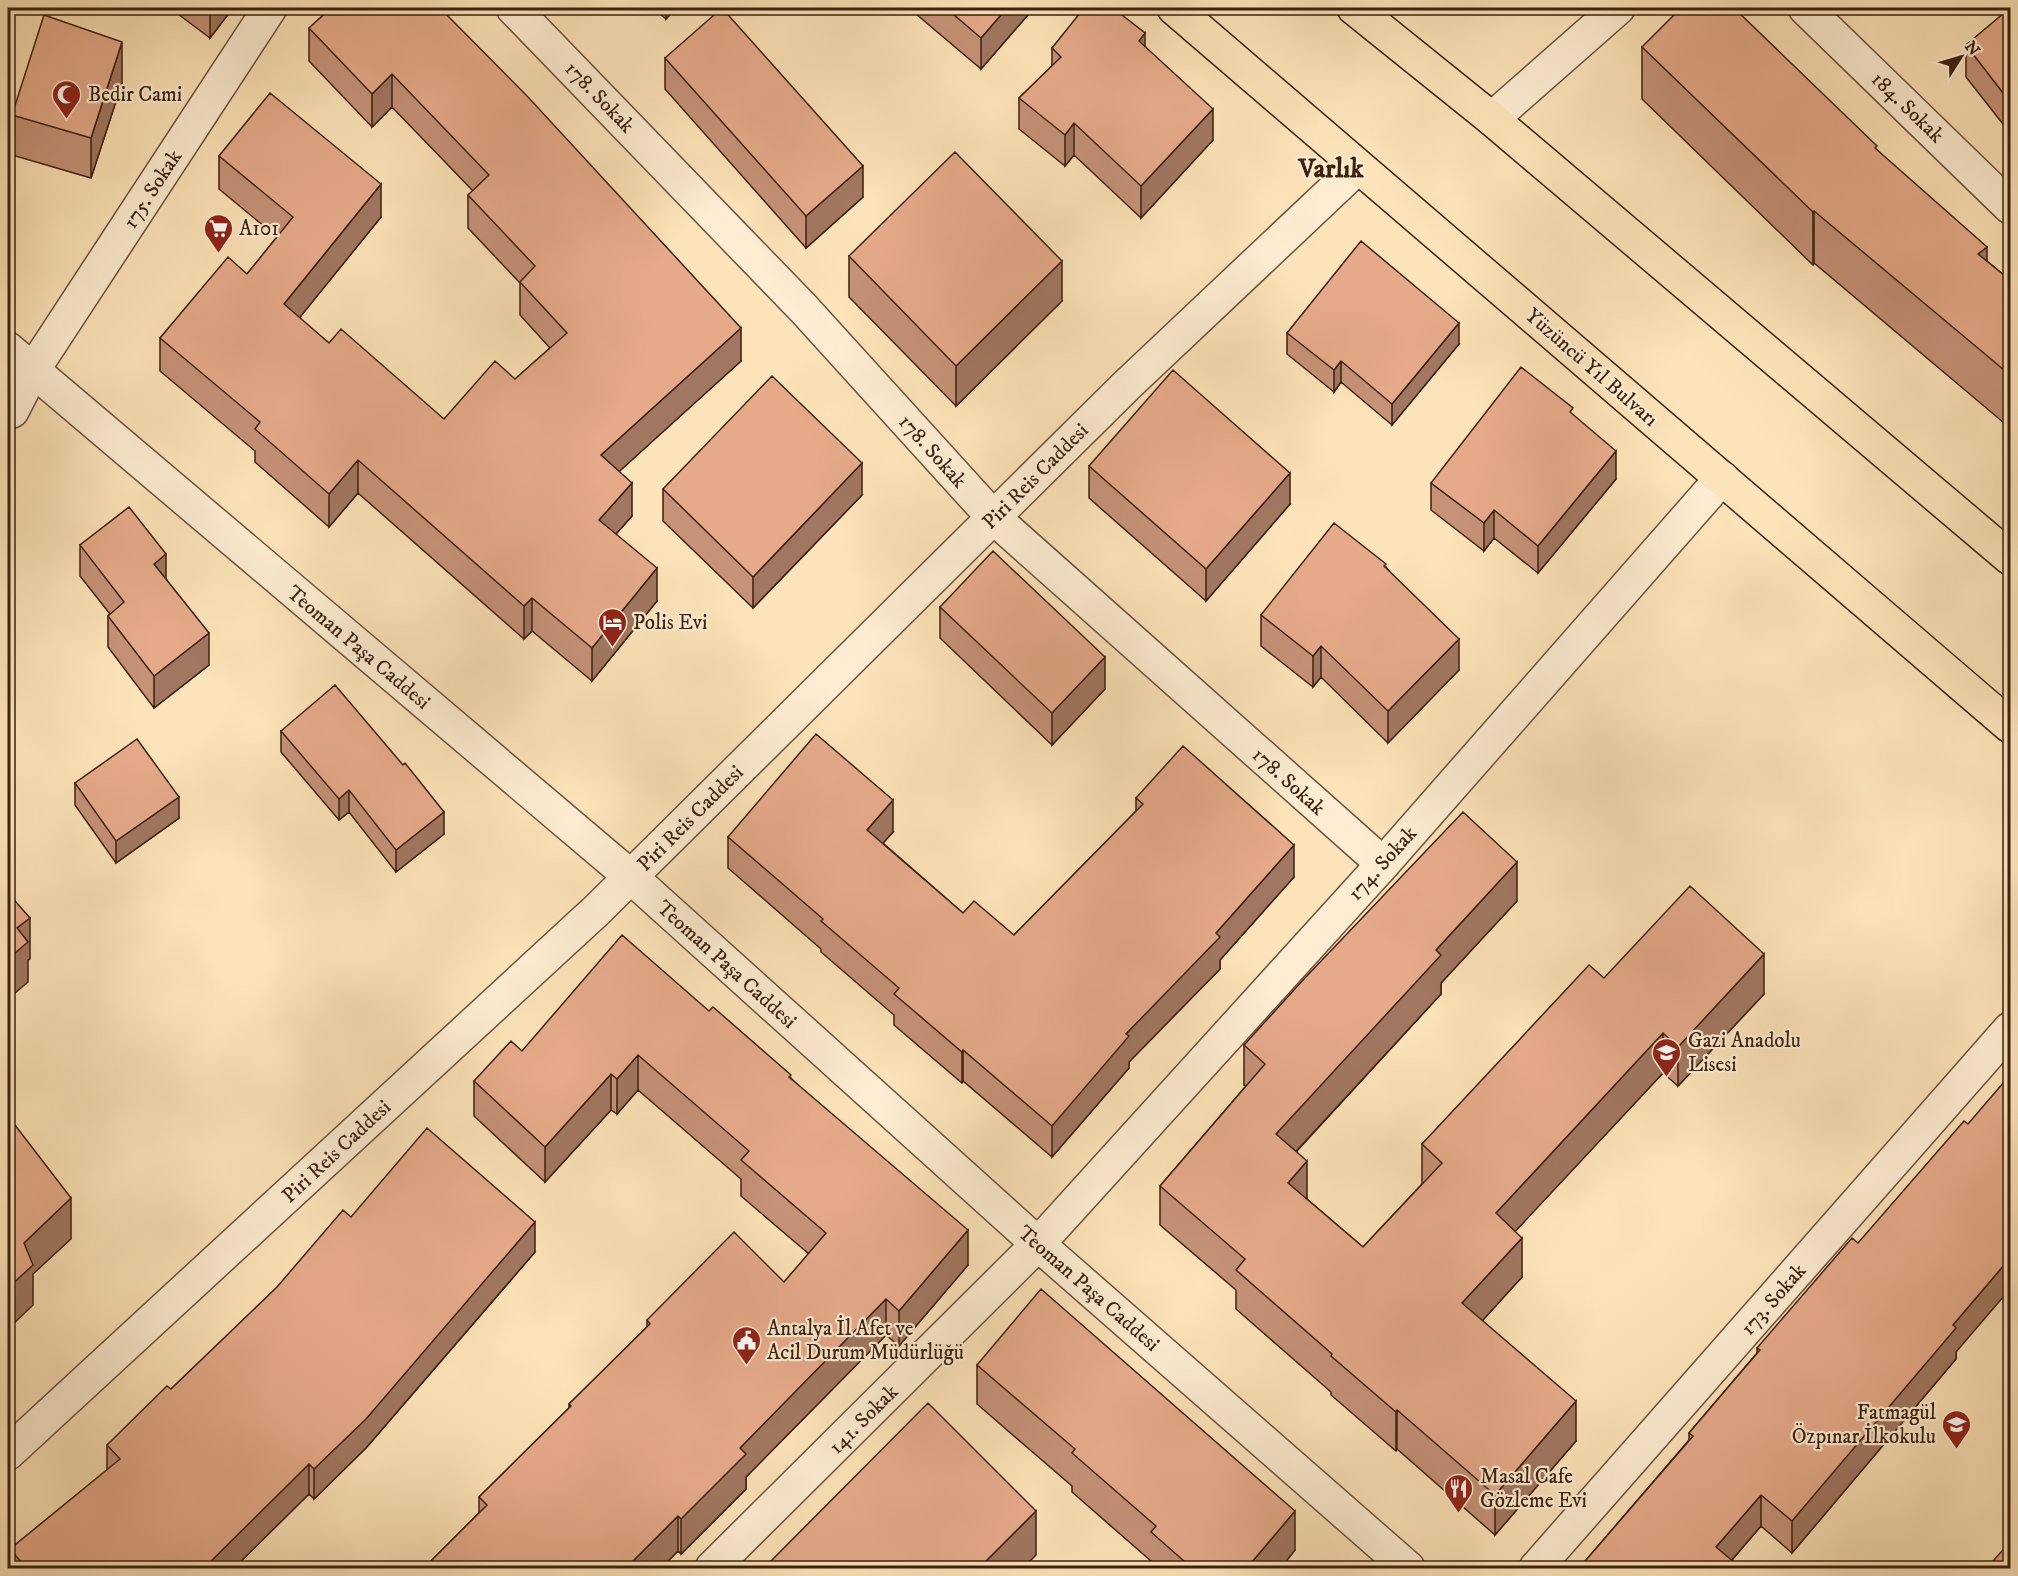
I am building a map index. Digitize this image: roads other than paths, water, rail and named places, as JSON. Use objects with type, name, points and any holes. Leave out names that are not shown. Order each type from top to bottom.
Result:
[{"type":"main road","name":"Yüzüncü Yıl Bulvarı","points":[[1174,8],[2010,726]]},
{"type":"main road","points":[[1354,8],[1492,119],[2010,558]]},
{"type":"street","name":"175. Sokak","points":[[12,411],[33,370],[270,8]]},
{"type":"street","name":"178. Sokak","points":[[513,8],[804,309],[993,517],[1383,864]]},
{"type":"street","points":[[1492,119],[1618,8]]},
{"type":"street","name":"184. Sokak","points":[[1805,8],[2010,207]]},
{"type":"street","name":"Piri Reis Caddesi","points":[[8,1453],[631,877],[1126,386],[1358,167]]},
{"type":"street","name":"Teoman Paşa Caddesi","points":[[8,349],[631,877],[1038,1244],[1408,1569]]},
{"type":"street","name":"174. Sokak","points":[[1038,1244],[1383,864],[1722,478]]},
{"type":"street","name":"173. Sokak","points":[[1536,1569],[2010,1029]]},
{"type":"street","name":"141. Sokak","points":[[712,1569],[1038,1244]]},
{"type":"place","name":"Bedir Cami","points":[[67,120]]},
{"type":"place","name":"A101","points":[[218,254]]},
{"type":"place","name":"Polis Evi","points":[[612,648]]},
{"type":"place","name":"Gazi Anadolu Lisesi","points":[[1667,1078]]},
{"type":"place","name":"Antalya İl Afet ve Acil Durum Müdürlüğü","points":[[746,1366]]},
{"type":"place","name":"Fatmagül Özpınar İlkokulu","points":[[1957,1450]]},
{"type":"place","name":"Masal Cafe Gözleme Evi","points":[[1459,1514]]},
{"type":"district","name":"Varlık","points":[[1331,168]]}]
